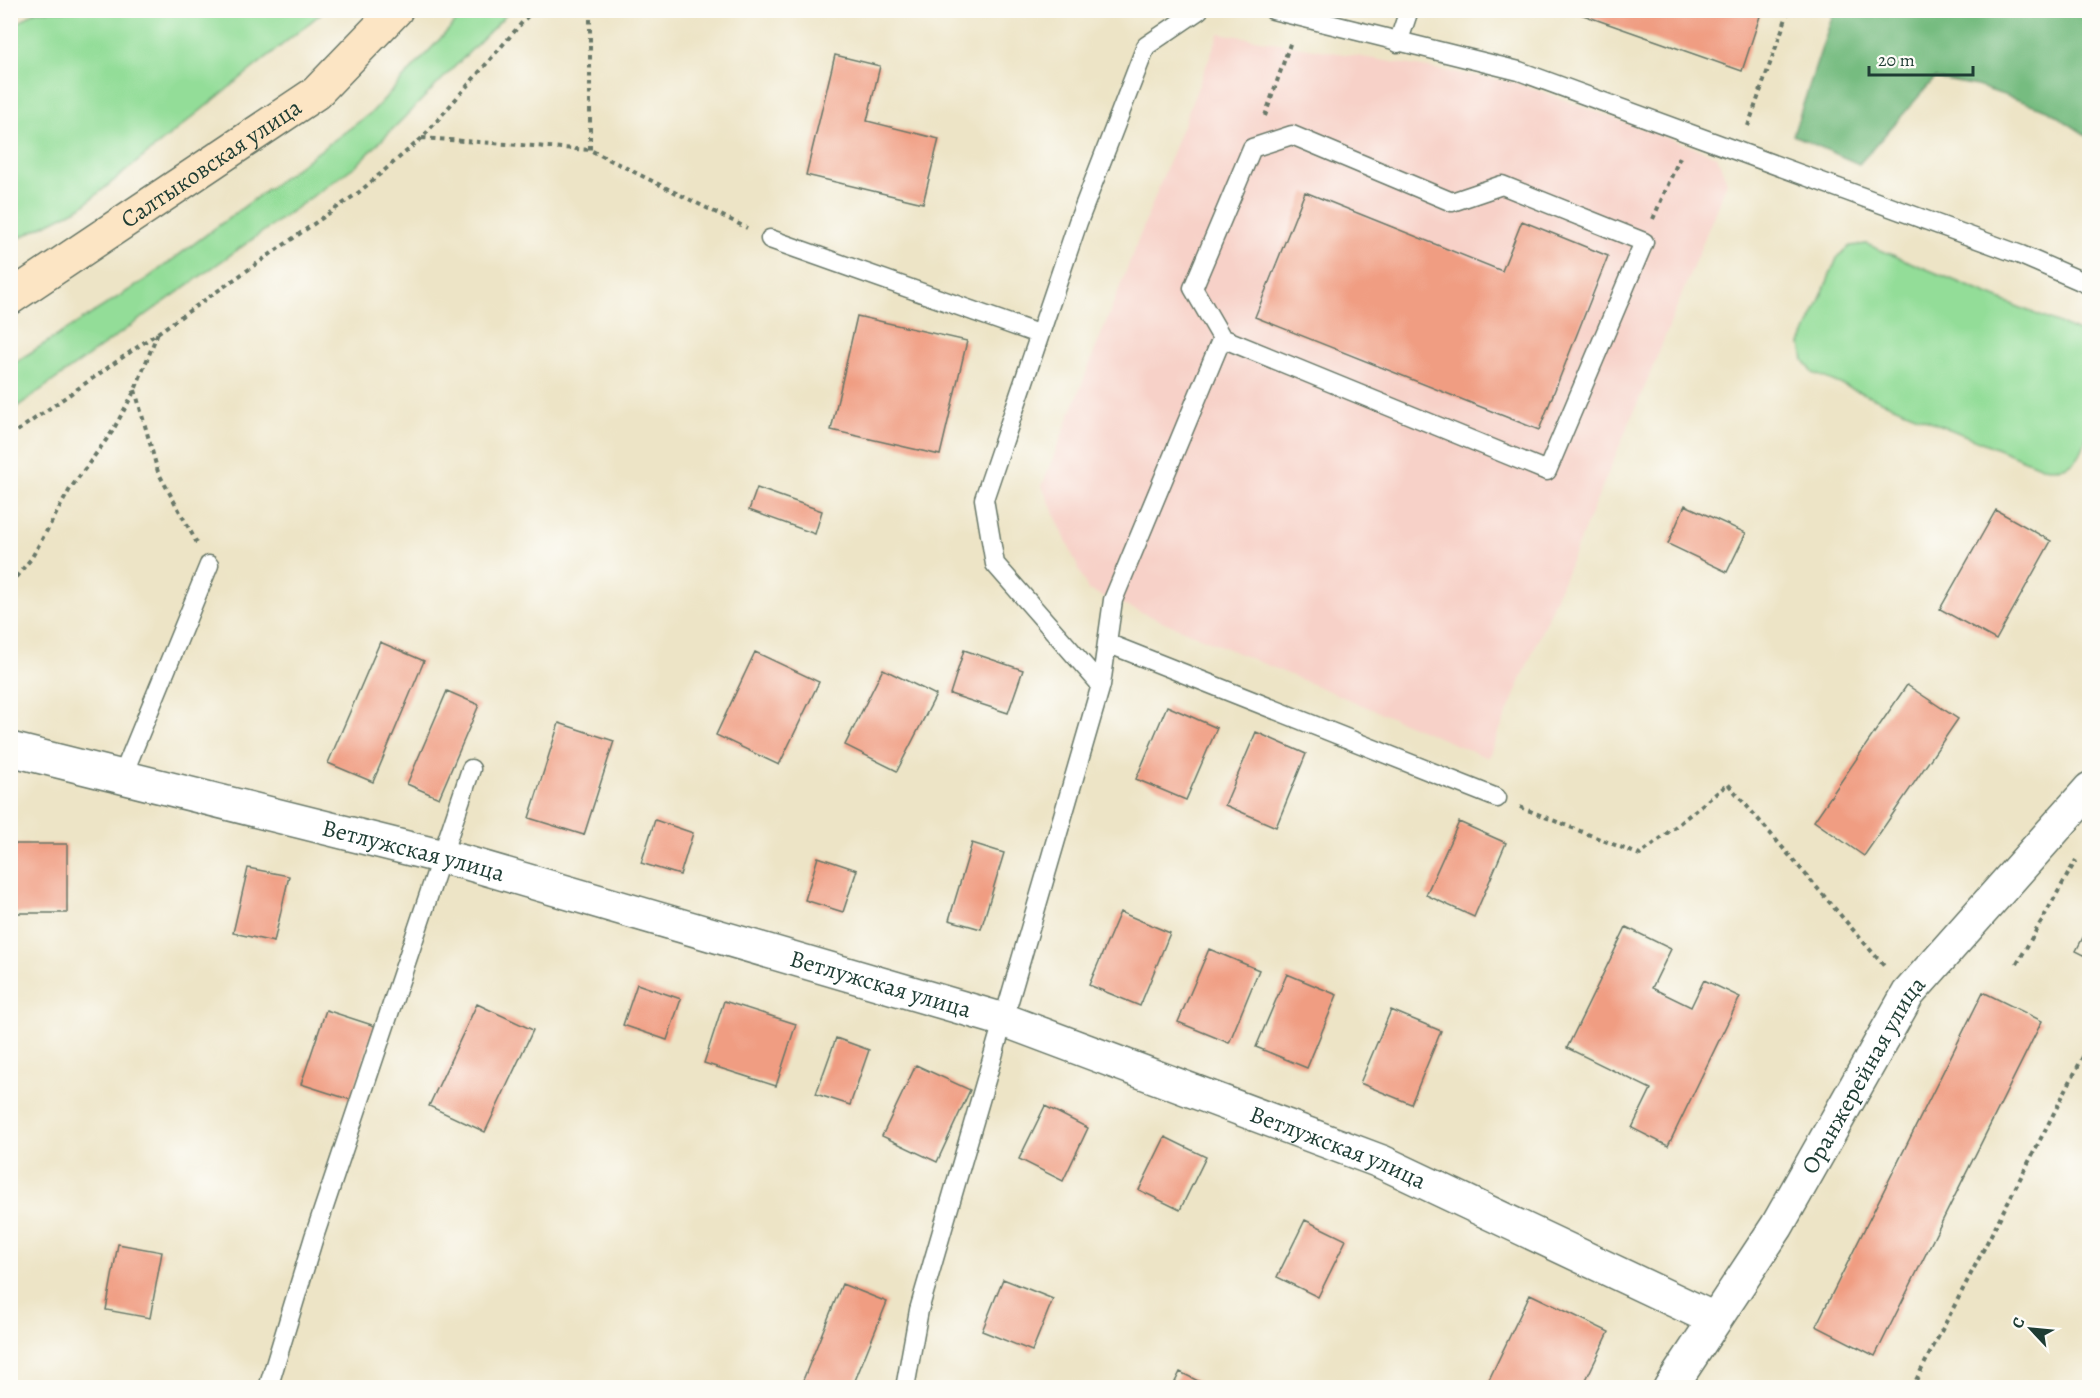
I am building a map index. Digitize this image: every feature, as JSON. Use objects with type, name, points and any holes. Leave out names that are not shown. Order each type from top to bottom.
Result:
[{"type":"main road","name":"Салтыковская улица","points":[[10,298],[316,93],[396,10]]},
{"type":"street","name":"Ветлужская улица","points":[[10,749],[443,857],[1004,1020],[1382,1162],[1714,1319]]},
{"type":"street","name":"Оранжерейная улица","points":[[1670,1388],[1777,1226],[1908,994],[2090,789]]},
{"type":"lane","points":[[1101,685],[995,564],[984,499],[1077,222],[1146,46],[1199,10]]},
{"type":"lane","points":[[1273,10],[1398,43],[1519,71],[2021,255],[2090,285]]},
{"type":"lane","points":[[1398,43],[1409,10]]},
{"type":"lane","points":[[1292,135],[1452,202],[1502,186],[1644,242],[1547,471],[1222,338],[1193,288],[1252,148],[1292,135]]},
{"type":"lane","points":[[770,240],[1038,334]]},
{"type":"lane","points":[[905,1388],[918,1310],[1101,685],[1113,600],[1222,338]]},
{"type":"lane","points":[[122,777],[209,565]]},
{"type":"lane","points":[[1107,643],[1497,798]]},
{"type":"lane","points":[[268,1388],[314,1237],[471,769]]},
{"type":"path","points":[[10,436],[358,193],[422,138],[533,10]]},
{"type":"path","points":[[590,10],[590,150]]},
{"type":"path","points":[[1739,152],[1789,10]]},
{"type":"path","points":[[1252,151],[1292,37]]},
{"type":"path","points":[[422,138],[590,150],[770,240]]},
{"type":"path","points":[[1644,242],[1681,154]]},
{"type":"path","points":[[10,584],[31,559],[70,489],[112,432],[135,390],[158,332]]},
{"type":"path","points":[[135,390],[158,472],[209,565]]},
{"type":"path","points":[[1497,798],[1640,855],[1728,783],[1908,994]]},
{"type":"path","points":[[2018,964],[2077,857]]},
{"type":"path","points":[[1912,1388],[2090,1043]]},
{"type":"shaded area","points":[[1219,33],[1518,83],[1717,156],[1727,182],[1652,369],[1488,758],[1088,590],[1042,486]]},
{"type":"green space","points":[[36,11],[324,11],[81,207],[11,242],[10,29]]},
{"type":"green space","points":[[466,11],[510,11],[358,164],[11,411],[11,365],[145,280],[372,112]]},
{"type":"green space","points":[[1834,11],[2089,11],[2089,137],[2048,110],[1977,86],[1935,78],[1859,164],[1793,135]]},
{"type":"green space","points":[[1866,244],[2089,336],[2091,406],[2085,443],[2079,456],[2066,466],[2042,467],[1813,373],[1804,360],[1801,344],[1838,256],[1851,246]]},
{"type":"building","points":[[1569,10],[1762,10],[1742,71]]},
{"type":"building","points":[[835,55],[880,66],[867,121],[939,139],[923,203],[806,175]]},
{"type":"building","points":[[1305,192],[1502,271],[1522,221],[1608,256],[1539,430],[1255,317]]},
{"type":"building","points":[[857,316],[967,341],[940,455],[831,430]]},
{"type":"building","points":[[757,488],[822,511],[815,534],[749,510]]},
{"type":"building","points":[[1685,505],[1746,533],[1727,572],[1668,544]]},
{"type":"building","points":[[1996,510],[2051,541],[1996,640],[1940,609]]},
{"type":"building","points":[[380,642],[424,661],[373,782],[328,763]]},
{"type":"building","points":[[964,650],[1023,670],[1008,713],[950,694]]},
{"type":"building","points":[[755,652],[819,682],[779,765],[716,735]]},
{"type":"building","points":[[883,669],[936,695],[897,771],[845,745]]},
{"type":"building","points":[[1907,685],[1958,719],[1864,856],[1814,821]]},
{"type":"building","points":[[447,691],[479,705],[439,798],[407,784]]},
{"type":"building","points":[[1167,706],[1217,728],[1186,800],[1136,779]]},
{"type":"building","points":[[559,723],[614,741],[584,835],[529,818]]},
{"type":"building","points":[[1256,732],[1306,754],[1276,827],[1225,805]]},
{"type":"building","points":[[655,820],[693,833],[680,875],[641,863]]},
{"type":"building","points":[[1459,822],[1506,843],[1474,917],[1426,895]]},
{"type":"building","points":[[972,843],[1004,853],[981,929],[949,920]]},
{"type":"building","points":[[10,844],[67,844],[67,913],[10,913]]},
{"type":"building","points":[[818,857],[857,870],[843,912],[805,900]]},
{"type":"building","points":[[248,868],[289,876],[274,942],[233,933]]},
{"type":"building","points":[[1120,912],[1170,933],[1140,1006],[1089,985]]},
{"type":"building","points":[[2090,924],[2090,958],[2076,951]]},
{"type":"building","points":[[1626,927],[1671,949],[1652,988],[1691,1007],[1704,980],[1740,997],[1668,1146],[1632,1128],[1651,1089],[1567,1048]]},
{"type":"building","points":[[1209,949],[1259,970],[1229,1043],[1178,1022]]},
{"type":"building","points":[[1287,974],[1337,995],[1307,1068],[1256,1047]]},
{"type":"building","points":[[637,984],[681,999],[667,1040],[623,1025]]},
{"type":"building","points":[[1983,992],[2042,1021],[1875,1356],[1816,1326]]},
{"type":"building","points":[[724,1001],[796,1024],[776,1086],[704,1063]]},
{"type":"building","points":[[477,1004],[533,1030],[485,1132],[429,1106]]},
{"type":"building","points":[[326,1010],[375,1026],[351,1100],[301,1084]]},
{"type":"building","points":[[1391,1010],[1441,1031],[1411,1104],[1360,1083]]},
{"type":"building","points":[[836,1038],[869,1050],[850,1105],[816,1094]]},
{"type":"building","points":[[916,1065],[970,1090],[937,1162],[882,1136]]},
{"type":"building","points":[[1045,1106],[1088,1128],[1063,1181],[1019,1159]]},
{"type":"building","points":[[1165,1137],[1206,1157],[1180,1210],[1139,1190]]},
{"type":"building","points":[[1305,1220],[1346,1240],[1318,1297],[1277,1277]]},
{"type":"building","points":[[118,1244],[162,1252],[150,1318],[106,1310]]},
{"type":"building","points":[[1003,1279],[1053,1299],[1032,1351],[982,1331]]},
{"type":"building","points":[[842,1284],[887,1302],[852,1388],[822,1388],[803,1380]]},
{"type":"building","points":[[1530,1294],[1609,1332],[1582,1388],[1485,1388]]},
{"type":"building","points":[[1180,1372],[1212,1388],[1172,1388]]}]
